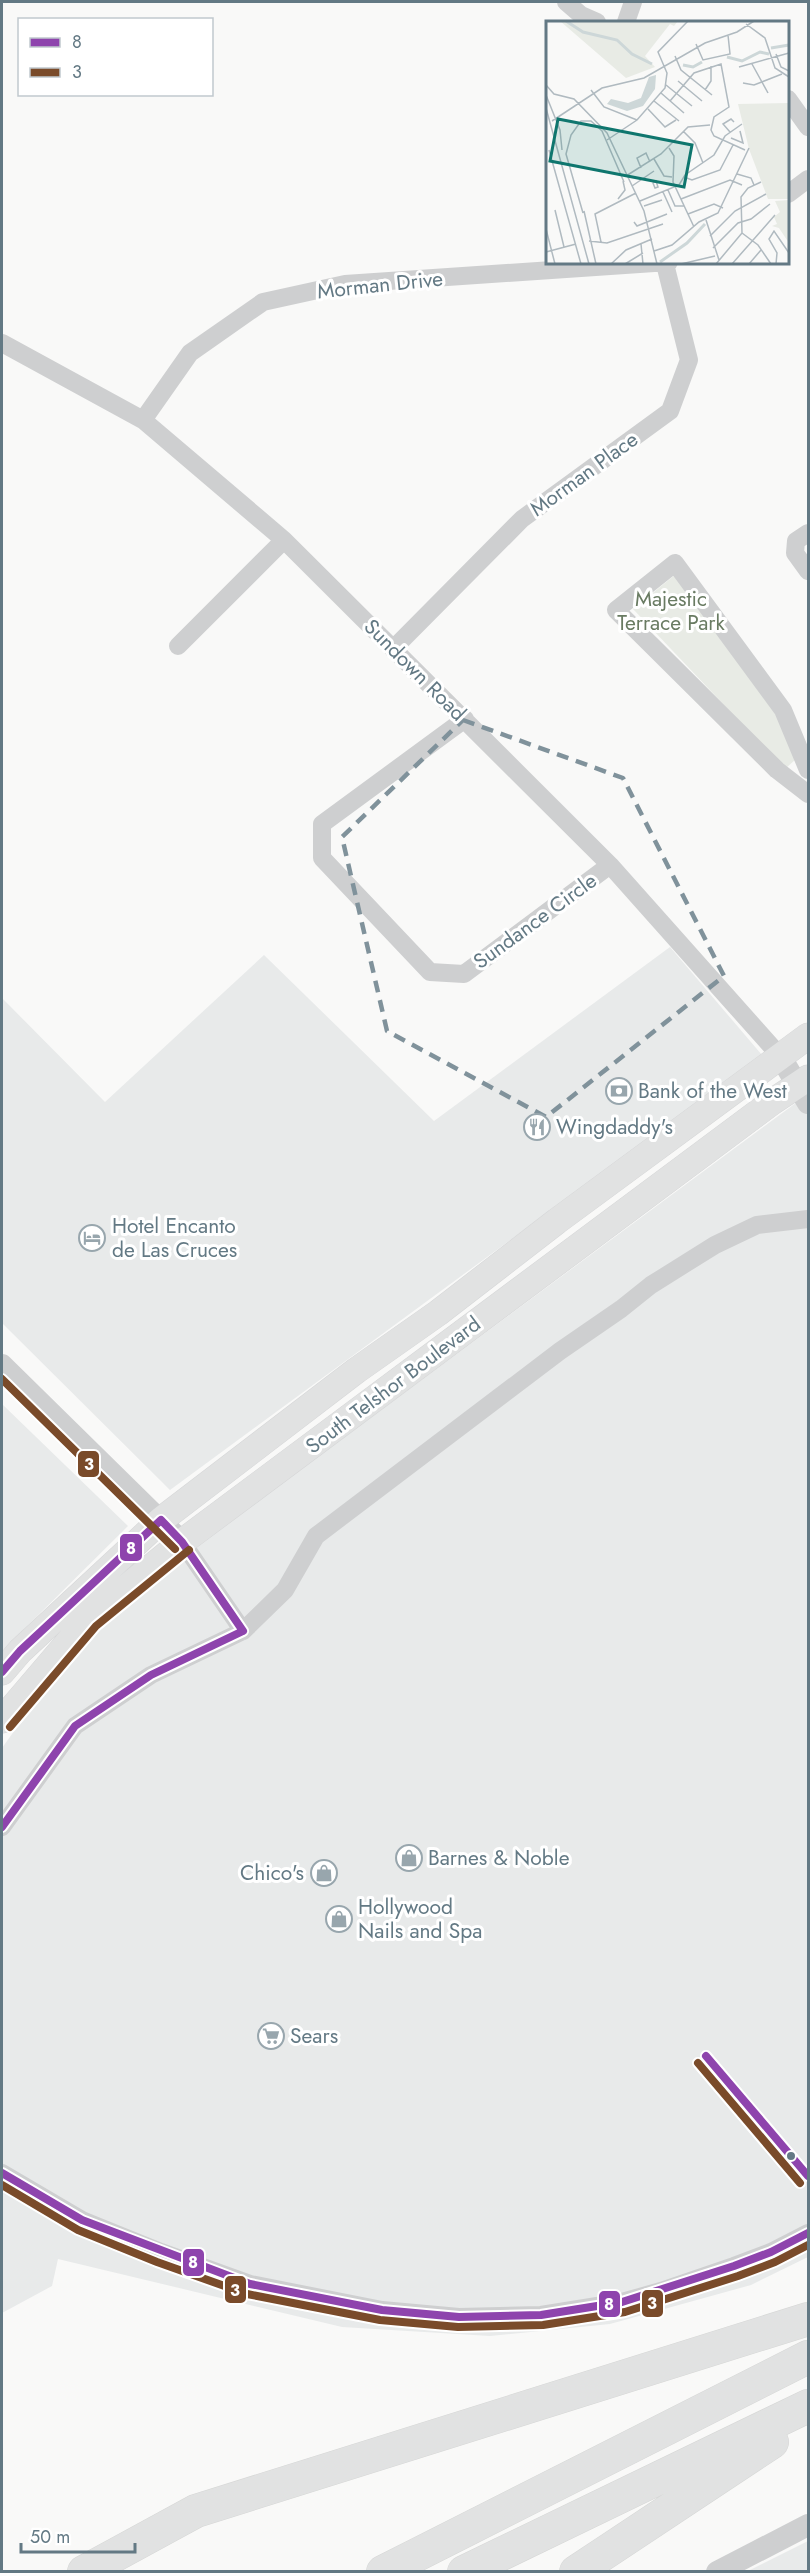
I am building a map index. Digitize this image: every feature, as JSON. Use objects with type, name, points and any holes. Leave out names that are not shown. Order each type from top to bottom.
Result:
[{"type":"highway","points":[[84,2571],[196,2511],[808,2319]]},
{"type":"highway","points":[[384,2571],[808,2357]]},
{"type":"highway","points":[[464,2571],[808,2406]]},
{"type":"highway","points":[[576,2571],[808,2418]]},
{"type":"main road","name":"South Telshor Boulevard","points":[[2,1672],[20,1651],[161,1520],[357,1370],[808,1035]]},
{"type":"main road","name":"South Telshor Boulevard","points":[[2,1720],[89,1618],[182,1542],[762,1110],[806,1085]]},
{"type":"street","points":[[566,2],[581,15],[595,21]]},
{"type":"street","points":[[626,21],[633,2]]},
{"type":"street","points":[[789,100],[808,127]]},
{"type":"street","points":[[789,193],[808,179]]},
{"type":"street","name":"Morman Drive","points":[[143,420],[190,353],[263,302],[345,284],[652,264]]},
{"type":"street","name":"Morman Place","points":[[393,649],[522,519],[670,411],[689,360],[667,264]]},
{"type":"street","name":"Sundown Road","points":[[2,342],[143,420],[284,540],[610,866],[806,1085]]},
{"type":"street","points":[[808,532],[796,541],[795,553],[808,571]]},
{"type":"street","points":[[178,646],[284,540]]},
{"type":"street","points":[[808,770],[783,710],[675,563],[616,610],[777,770],[808,794]]},
{"type":"street","name":"Sundance Circle","points":[[465,719],[322,824],[322,858],[430,972],[464,974],[610,866]]},
{"type":"street","points":[[2,1827],[75,1726],[151,1675],[243,1631],[285,1590],[316,1536],[560,1351],[621,1309],[651,1285],[715,1245],[757,1225],[808,1219]]},
{"type":"street","points":[[2,1365],[182,1542],[243,1631]]},
{"type":"street","points":[[2,2173],[82,2220],[250,2284],[381,2310],[459,2317],[541,2315],[622,2302],[734,2266],[771,2252],[808,2233]]},
{"type":"street","points":[[717,2571],[808,2525]]},
{"type":"highlighted area","points":[[463,720],[623,778],[724,976],[546,1117],[387,1031],[342,837]]},
{"type":"shaded area","points":[[670,947],[762,1055],[170,1490],[2,1323],[2,998],[105,1102],[264,955],[434,1121]]},
{"type":"shaded area","points":[[808,1094],[808,2257],[751,2285],[610,2324],[490,2336],[342,2327],[58,2259],[52,2286],[2,2313],[2,1748],[22,1720],[12,1706],[182,1542],[235,1518]]},
{"type":"shaded area","points":[[2,1404],[128,1526],[2,1651]]},
{"type":"shaded area","points":[[808,2541],[808,2571],[748,2571]]},
{"type":"green space","name":"Majestic Terrace Park","points":[[676,574],[783,725],[796,759],[785,769],[633,609]]},
{"type":"transit line","name":"3","points":[[2,1379],[175,1549]]},
{"type":"transit line","name":"8","points":[[2,1672],[20,1651],[161,1520],[182,1542],[243,1631]]},
{"type":"transit line","name":"3","points":[[10,1727],[96,1626],[189,1550]]},
{"type":"transit line","name":"8","points":[[2,1827],[75,1726],[151,1675],[243,1631]]},
{"type":"transit line","name":"8","points":[[706,2056],[808,2176]]},
{"type":"transit line","name":"3","points":[[698,2063],[800,2183]]},
{"type":"transit line","name":"8","points":[[2,2173],[82,2220],[250,2284],[382,2310],[459,2317],[541,2315],[622,2302],[734,2266],[771,2252],[808,2233]]},
{"type":"transit line","name":"3","points":[[2,2185],[78,2230],[157,2262],[247,2294],[380,2320],[458,2327],[543,2325],[625,2312],[738,2276],[775,2262],[808,2245]]},
{"type":"place","name":"Bank of the West","points":[[619,1091]]},
{"type":"place","name":"Wingdaddy's","points":[[537,1127]]},
{"type":"place","name":"Hotel Encanto de Las Cruces","points":[[92,1238]]},
{"type":"place","name":"Barnes & Noble","points":[[409,1858]]},
{"type":"place","name":"Chico's","points":[[324,1873]]},
{"type":"place","name":"Hollywood Nails and Spa","points":[[339,1919]]},
{"type":"place","name":"Sears","points":[[271,2036]]}]
